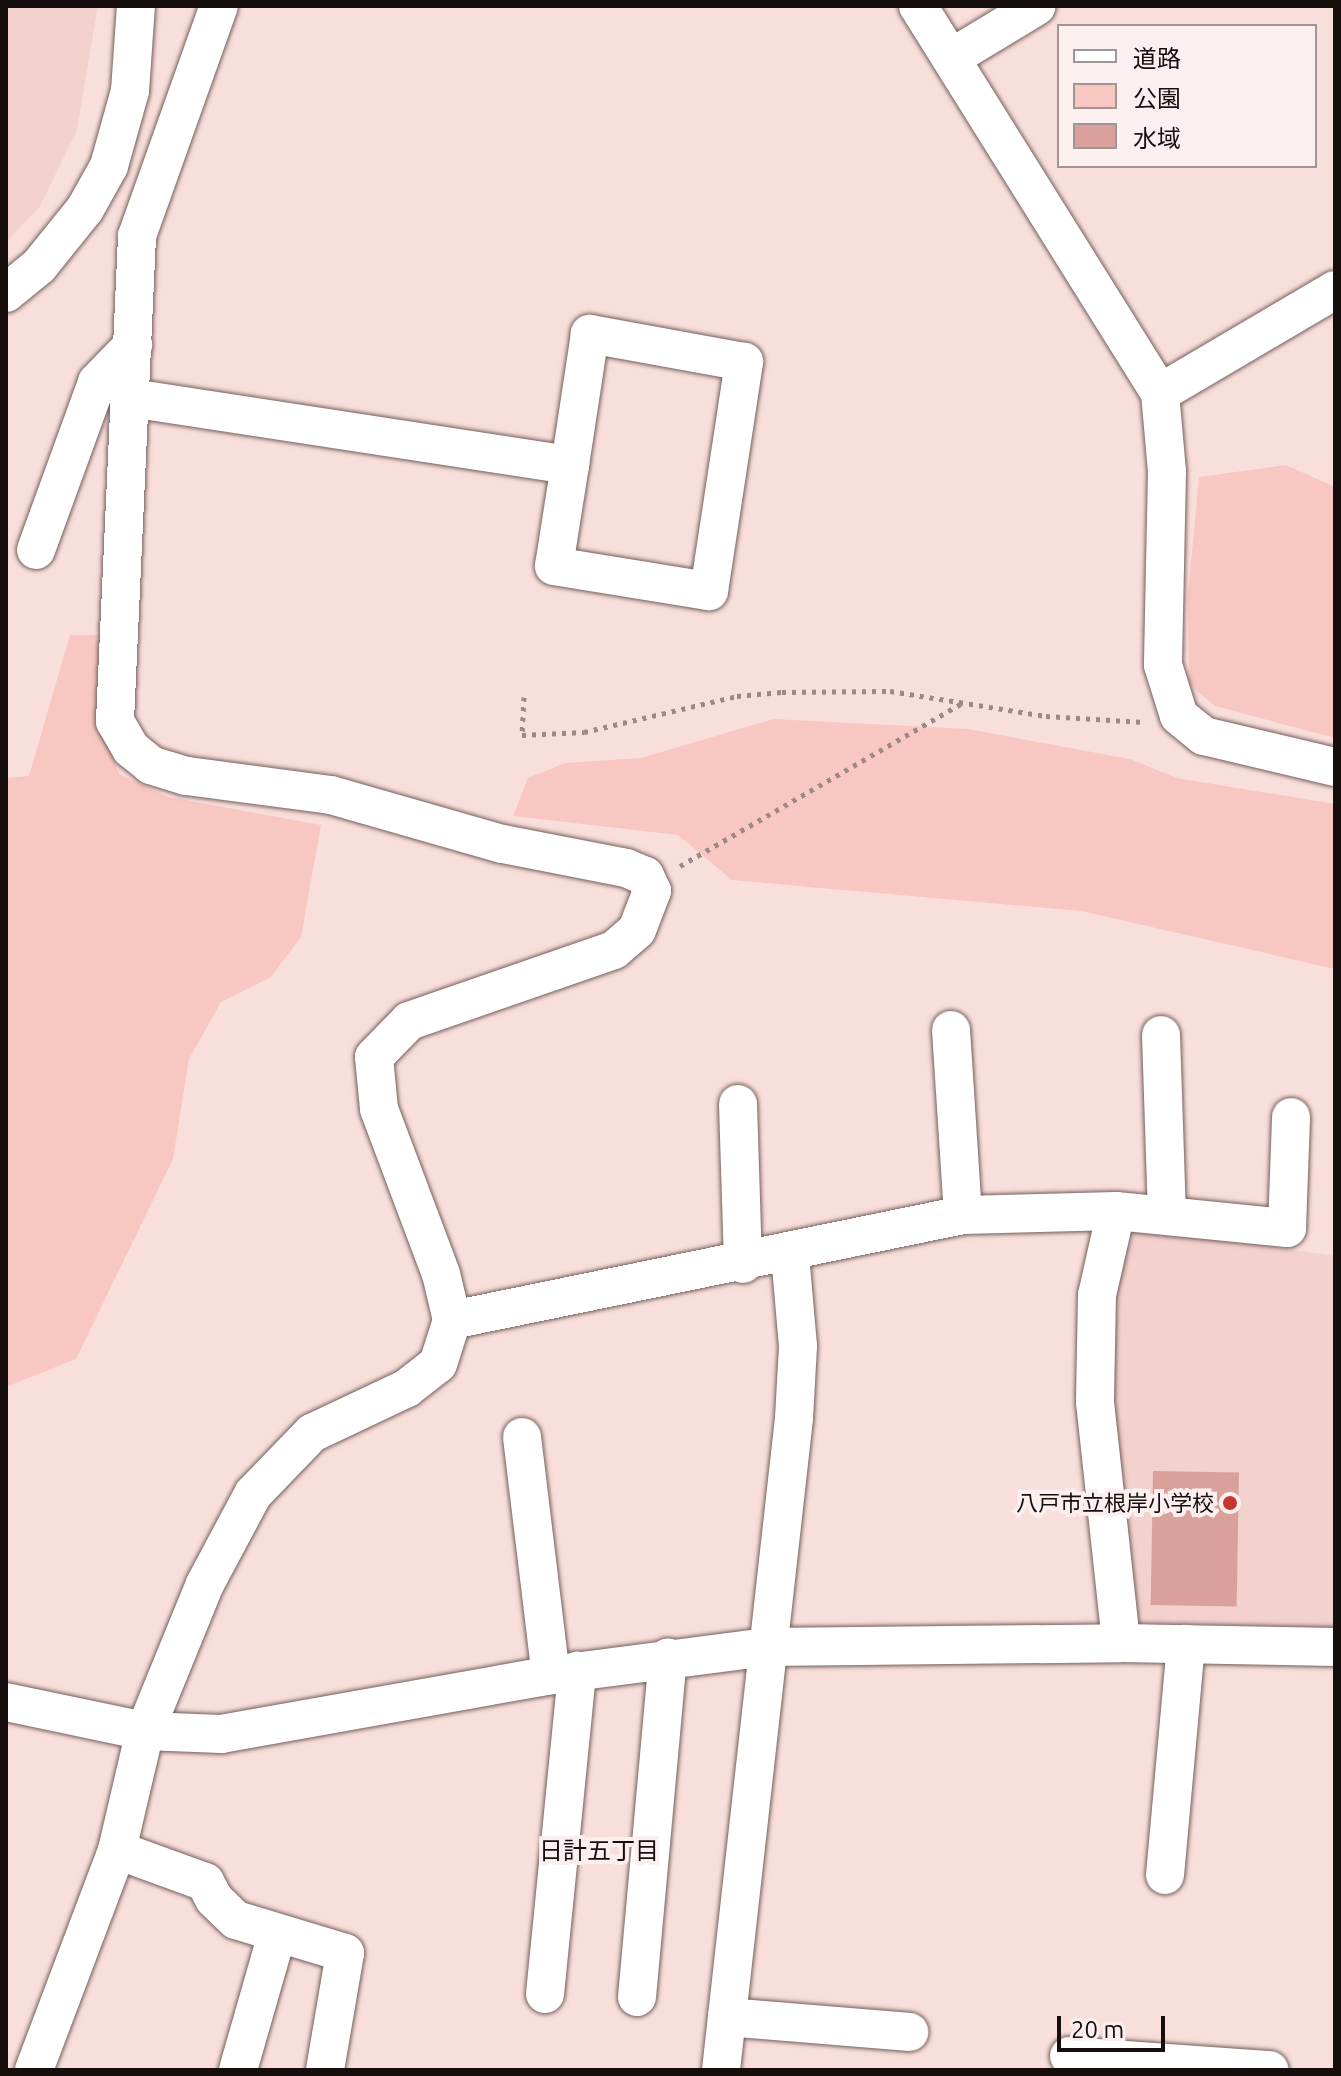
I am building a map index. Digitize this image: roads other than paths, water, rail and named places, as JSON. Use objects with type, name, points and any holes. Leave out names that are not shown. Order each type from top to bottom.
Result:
[{"type":"street","points":[[6,293],[39,266],[85,209],[109,166],[130,91],[136,6]]},
{"type":"street","points":[[34,2070],[117,1850],[145,1731],[205,1584],[253,1494],[312,1433],[407,1388],[438,1364],[452,1320],[441,1274],[379,1109],[374,1057],[409,1021],[614,950],[637,930],[650,907],[645,876],[626,868],[502,844],[331,795],[186,776],[151,765],[131,749],[115,721],[137,236],[219,6]]},
{"type":"street","points":[[918,6],[1160,393],[1167,471],[1163,665],[1179,716],[1204,736],[1335,767]]},
{"type":"street","points":[[951,58],[1037,6]]},
{"type":"street","points":[[109,166],[151,196]]},
{"type":"street","points":[[1160,393],[1335,290]]},
{"type":"street","points":[[590,334],[744,362],[709,591],[554,566],[570,465],[590,334]]},
{"type":"street","points":[[36,550],[97,382],[133,345]]},
{"type":"street","points":[[131,398],[570,465]]},
{"type":"street","points":[[951,1030],[963,1215]]},
{"type":"street","points":[[1161,1035],[1167,1213]]},
{"type":"street","points":[[738,1104],[743,1264]]},
{"type":"street","points":[[452,1320],[743,1264],[963,1215],[1116,1211],[1167,1213],[1287,1228],[1291,1117]]},
{"type":"street","points":[[1116,1211],[1097,1295],[1095,1402],[1121,1643]]},
{"type":"street","points":[[721,2070],[797,1375],[790,1254]]},
{"type":"street","points":[[522,1437],[564,1673],[545,1994]]},
{"type":"street","points":[[6,1702],[145,1731],[221,1734],[564,1673],[668,1657],[766,1647],[1121,1643],[1335,1647]]},
{"type":"street","points":[[1165,1875],[1186,1644]]},
{"type":"street","points":[[637,1997],[668,1657]]},
{"type":"street","points":[[117,1850],[205,1882],[214,1899],[236,1920],[345,1953],[325,2070]]},
{"type":"street","points":[[238,2070],[277,1934]]},
{"type":"street","points":[[727,2017],[909,2032]]},
{"type":"street","points":[[1069,2056],[1270,2070]]},
{"type":"water","points":[[1153,1471],[1239,1473],[1237,1606],[1151,1605]]},
{"type":"place","name":"八戸市立根岸小学校","points":[[1230,1503]]},
{"type":"district","name":"日計五丁目","points":[[599,1851]]}]
